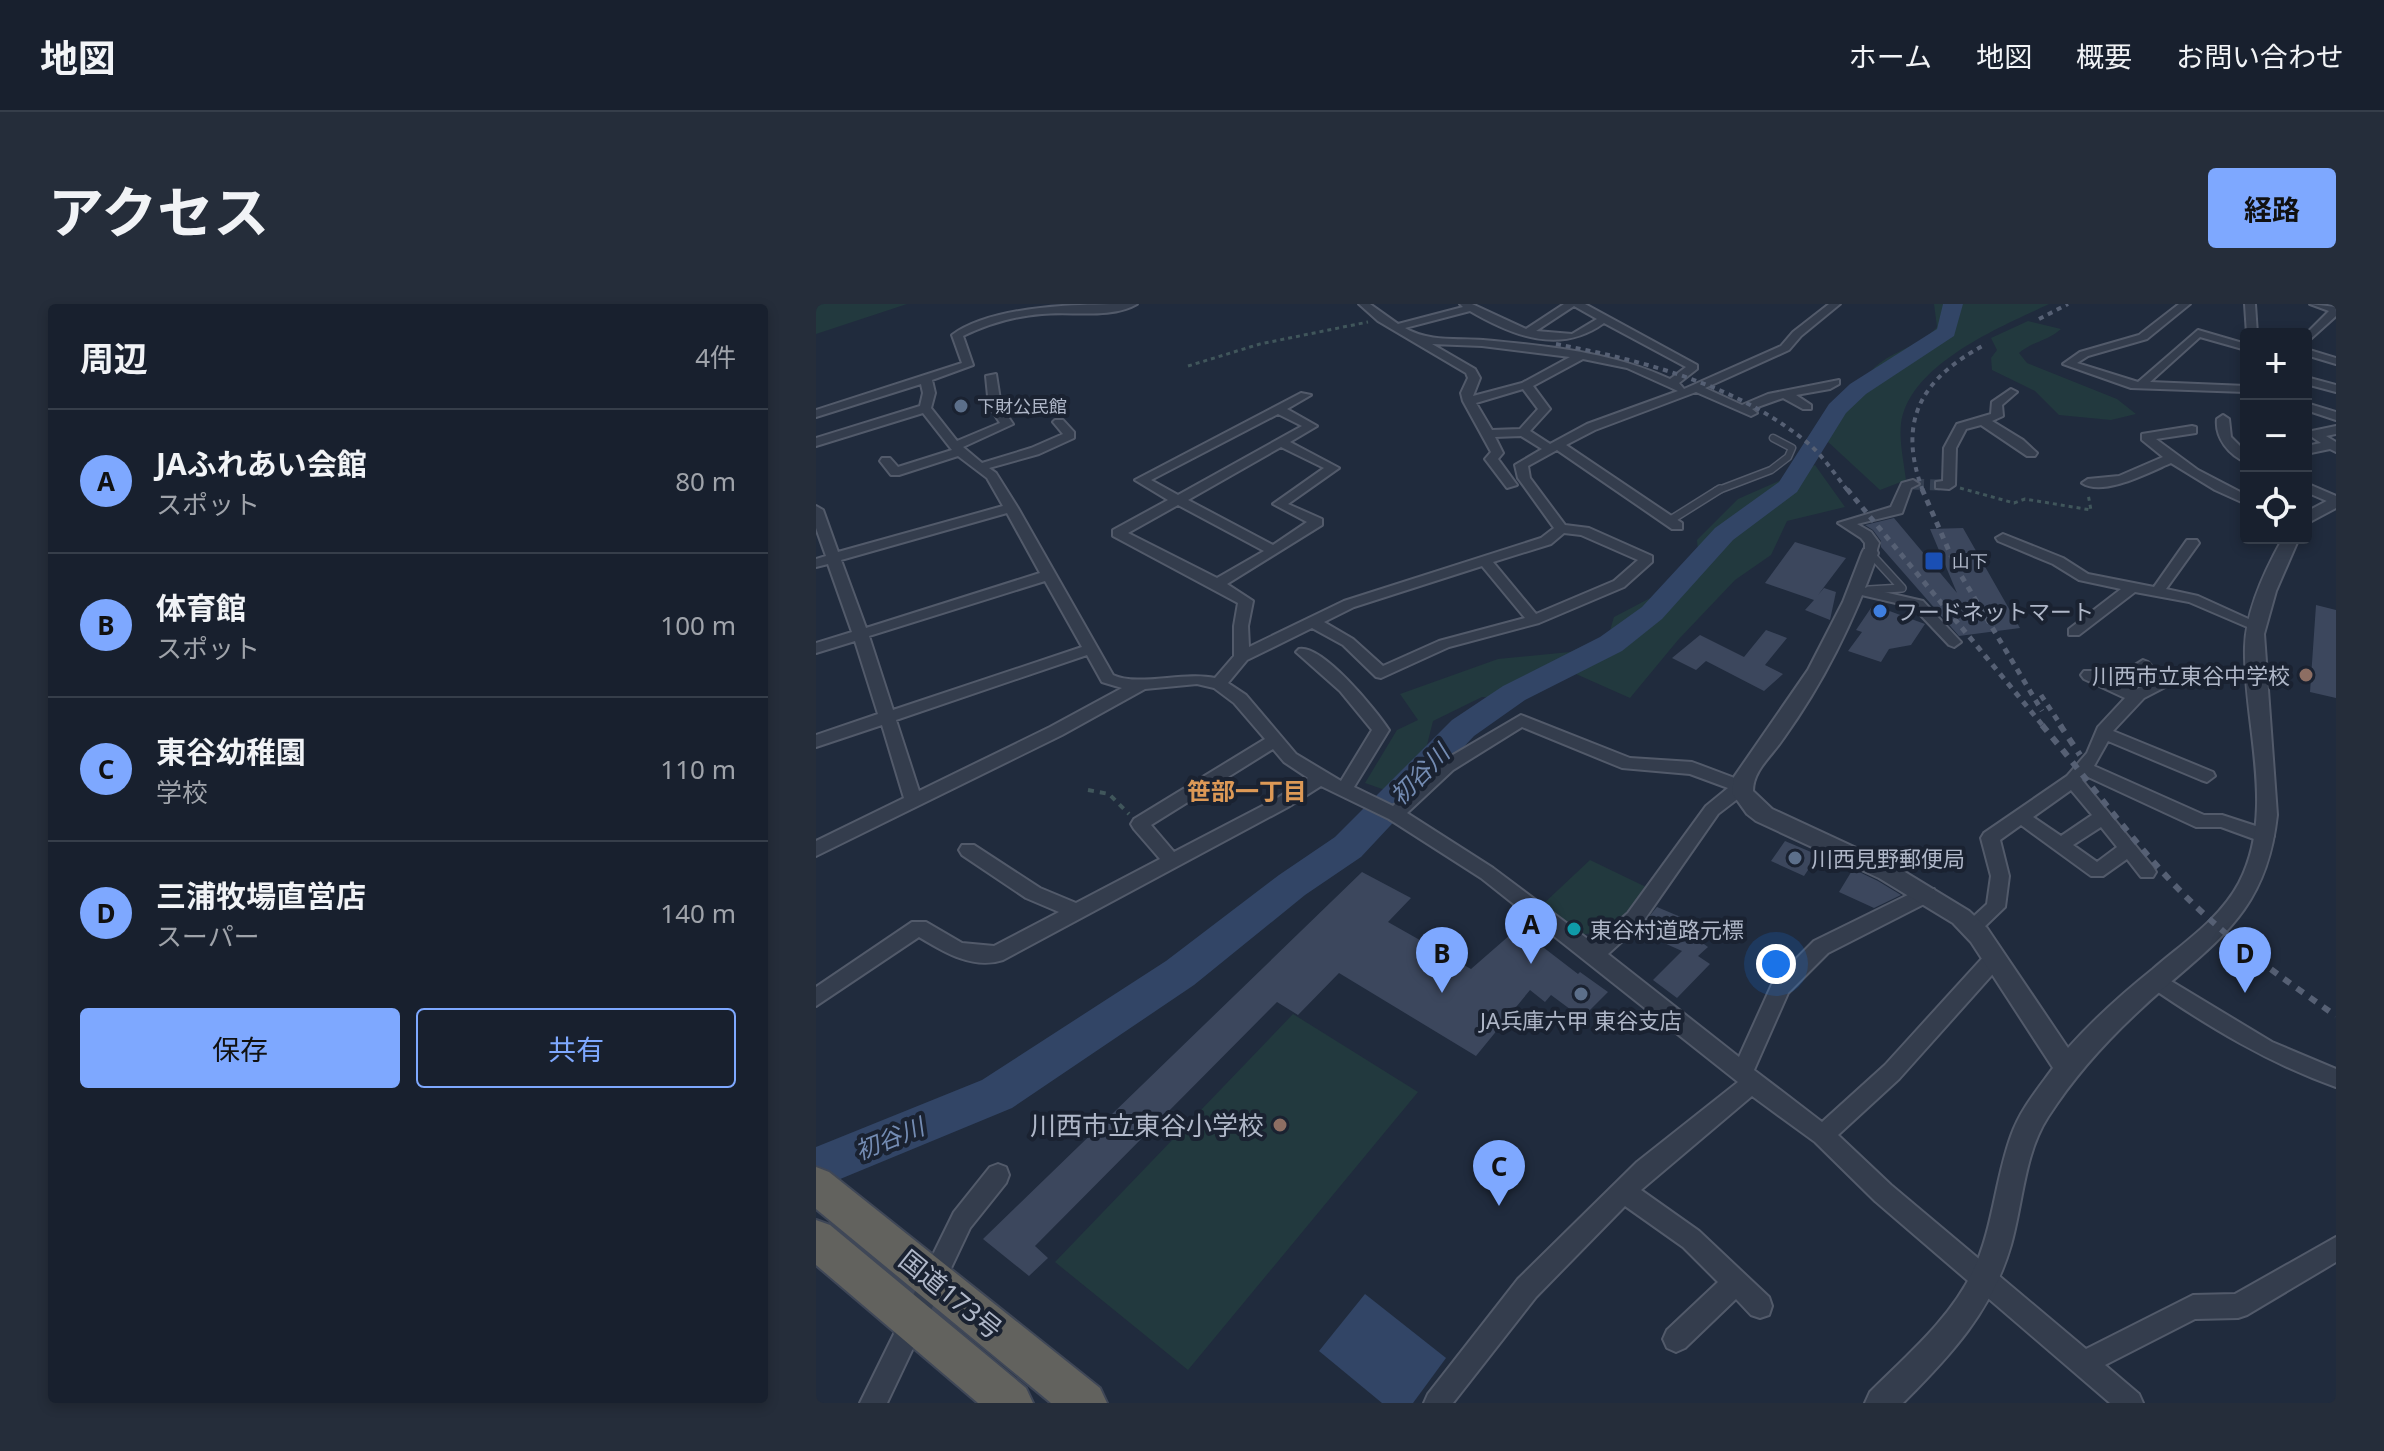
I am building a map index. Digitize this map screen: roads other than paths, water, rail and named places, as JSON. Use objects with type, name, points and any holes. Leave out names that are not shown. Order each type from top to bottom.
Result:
[{"type":"highway","name":"国道173号","points":[[824,1192],[1085,1403]]},
{"type":"highway","name":"国道173号","points":[[816,1239],[1011,1403]]},
{"type":"street","points":[[816,414],[968,365],[957,335],[973,327],[1046,310],[1087,311],[1132,304]]},
{"type":"street","points":[[1364,304],[1382,319],[1471,371],[1474,378],[1467,393],[1469,401],[1497,453],[1491,459],[1511,485]]},
{"type":"street","points":[[1526,333],[1574,304],[1693,367],[1671,384]]},
{"type":"street","points":[[2185,304],[2143,337],[2084,354],[2068,364],[2141,385],[2240,389]]},
{"type":"street","points":[[2250,304],[2252,328]]},
{"type":"street","points":[[2312,337],[2322,331],[2336,310],[2315,304]]},
{"type":"street","points":[[1561,529],[1524,478],[1521,465],[1591,427],[1692,390],[1785,348],[1828,305]]},
{"type":"street","points":[[1397,327],[1468,306],[1488,320],[1526,333],[1573,338],[1605,318]]},
{"type":"street","points":[[2141,385],[2198,333],[2240,345]]},
{"type":"street","points":[[1419,340],[1503,345],[1582,355],[1630,365],[1671,384],[1748,412],[1785,394],[1826,387],[1835,382]]},
{"type":"street","points":[[1481,354],[1503,345]]},
{"type":"street","points":[[2312,354],[2336,361]]},
{"type":"street","points":[[1469,401],[1526,385],[1582,355]]},
{"type":"street","points":[[886,461],[895,472],[957,449],[1007,424],[995,406],[992,376]]},
{"type":"street","points":[[925,408],[929,393],[926,379]]},
{"type":"street","points":[[2312,382],[2336,389]]},
{"type":"street","points":[[1523,432],[1544,409],[1526,385]]},
{"type":"street","points":[[1944,485],[1950,448],[1961,427],[1997,416],[1996,404],[2011,392]]},
{"type":"street","points":[[1785,394],[1807,407]]},
{"type":"street","points":[[1274,551],[1141,480],[1305,395]]},
{"type":"street","points":[[925,408],[957,449],[992,476],[1107,678],[1117,683],[1197,679],[1219,684],[1240,699],[1290,758],[1320,778],[1395,814],[1487,873],[1823,1135],[1883,1193],[2130,1403]]},
{"type":"street","points":[[816,442],[925,408]]},
{"type":"street","points":[[2312,408],[2336,416]]},
{"type":"street","points":[[1242,657],[1241,626],[1246,601],[1118,533],[1311,426],[1278,409]]},
{"type":"street","points":[[2223,419],[2221,426],[2226,441],[2240,453]]},
{"type":"street","points":[[1982,420],[2000,434],[2015,437],[2031,453]]},
{"type":"street","points":[[980,467],[1035,451],[1070,435],[1059,422]]},
{"type":"street","points":[[2192,430],[2146,437],[2171,458],[2219,489],[2240,498]]},
{"type":"street","points":[[2334,446],[2316,434],[2336,430]]},
{"type":"street","points":[[1488,434],[1523,432],[1552,446],[1673,524]]},
{"type":"street","points":[[1217,584],[1317,522],[1279,504],[1333,468],[1282,443]]},
{"type":"street","points":[[2312,449],[2334,446]]},
{"type":"street","points":[[2086,467],[2088,489],[2121,480],[2171,458]]},
{"type":"street","points":[[1594,954],[1635,918],[1712,810],[1742,787],[1746,775],[1815,675],[1841,630],[1858,590],[1872,543],[1866,535],[1845,523],[1897,510],[1906,486],[1913,484]]},
{"type":"street","points":[[2312,490],[2336,501]]},
{"type":"street","points":[[2312,515],[2336,501]]},
{"type":"street","points":[[816,563],[1011,508]]},
{"type":"street","points":[[816,510],[861,635],[914,801]]},
{"type":"street","points":[[1219,684],[1242,657],[1312,622],[1349,604],[1546,541],[1561,529],[1584,531],[1647,559],[1619,584],[1534,620],[1444,644],[1381,673],[1348,642],[1312,622]]},
{"type":"street","points":[[2003,538],[2058,561],[2084,577],[2193,599],[2257,626]]},
{"type":"street","points":[[2157,592],[2192,543]]},
{"type":"street","points":[[1881,1403],[1962,1318],[1985,1277],[2025,1134],[2068,1069],[2156,980],[2207,938],[2233,911],[2255,873],[2265,836],[2267,805],[2254,644],[2257,626],[2281,554],[2287,544]]},
{"type":"street","points":[[1485,561],[1534,620]]},
{"type":"street","points":[[816,648],[1049,575]]},
{"type":"street","points":[[2074,632],[2132,587]]},
{"type":"street","points":[[1858,590],[1918,604],[1954,642]]},
{"type":"street","points":[[816,741],[1090,649]]},
{"type":"street","points":[[1304,652],[1346,687],[1381,730],[1344,789]]},
{"type":"street","points":[[1972,927],[1996,907],[2000,876],[1990,838],[2078,774],[2094,755],[2103,733],[2136,697],[2161,685],[2143,665]]},
{"type":"street","points":[[2089,675],[2136,697]]},
{"type":"street","points":[[816,849],[1142,684]]},
{"type":"street","points":[[1395,814],[1447,766],[1521,720],[1628,764],[1692,768],[1742,787]]},
{"type":"street","points":[[2103,733],[2207,776]]},
{"type":"street","points":[[1171,860],[1140,824],[1275,740]]},
{"type":"street","points":[[2078,774],[2202,822],[2222,821],[2265,836]]},
{"type":"street","points":[[2078,774],[2102,817],[2147,872]]},
{"type":"street","points":[[816,998],[919,927],[958,951],[996,954],[1074,910],[1282,803],[1320,778]]},
{"type":"street","points":[[1742,787],[1747,802],[1764,815],[1861,859],[1927,894],[1972,927],[2068,1069]]},
{"type":"street","points":[[2020,816],[2097,871],[2128,849]]},
{"type":"street","points":[[2060,845],[2102,817]]},
{"type":"street","points":[[968,850],[1033,893],[1074,910]]},
{"type":"street","points":[[1437,1403],[1527,1288],[1624,1191],[1747,1078],[1780,988],[1821,947],[1927,894]]},
{"type":"street","points":[[1823,1135],[1892,1072],[1993,960]]},
{"type":"street","points":[[2156,980],[2226,1028],[2296,1066],[2336,1078]]},
{"type":"street","points":[[873,1403],[962,1220],[998,1175]]},
{"type":"street","points":[[1624,1191],[1691,1239],[1760,1306]]},
{"type":"street","points":[[2084,1363],[2193,1307],[2238,1306],[2336,1249]]},
{"type":"street","points":[[1676,1339],[1736,1282]]},
{"type":"lane","points":[[1673,524],[1719,489],[1786,461],[1792,448],[1773,438]]},
{"type":"lane","points":[[1858,590],[1892,591],[1902,588],[1870,553]]},
{"type":"water","points":[[1365,1294],[1446,1358],[1413,1403],[1382,1403],[1319,1351]]},
{"type":"waterway","name":"初谷川","points":[[816,1168],[997,1094],[1180,973],[1292,885],[1348,847],[1463,728],[1514,693],[1611,644],[1652,613],[1724,534],[1788,487],[1837,409],[1858,389],[1947,332],[1953,304]]},
{"type":"tunnel","points":[[1913,484],[1940,485]]},
{"type":"railway","points":[[2039,319],[2068,304]]},
{"type":"railway","points":[[1556,344],[1623,358],[1689,378],[1752,406],[1809,444],[1848,491]]},
{"type":"railway","points":[[1923,491],[1912,443],[1920,404],[1945,371],[1986,344]]},
{"type":"railway","points":[[1847,489],[2044,727]]},
{"type":"railway","points":[[1922,489],[1956,567],[2042,711]]},
{"type":"railway","points":[[2041,695],[2062,727]]},
{"type":"railway","points":[[2042,725],[2140,847],[2182,893],[2236,942],[2336,1016]]},
{"type":"railway","points":[[2060,725],[2080,755]]},
{"type":"place","name":"下財公民館","points":[[961,406]]},
{"type":"place","name":"山下","points":[[1934,561]]},
{"type":"place","name":"フードネットマート","points":[[1880,611]]},
{"type":"place","name":"川西市立東谷中学校","points":[[2306,675]]},
{"type":"place","name":"川西見野郵便局","points":[[1795,858]]},
{"type":"place","name":"東谷村道路元標","points":[[1574,929]]},
{"type":"place","name":"JAふれあい会館","points":[[1531,964]]},
{"type":"place","name":"体育館","points":[[1442,993]]},
{"type":"place","name":"三浦牧場直営店","points":[[2245,993]]},
{"type":"place","name":"JA兵庫六甲 東谷支店","points":[[1581,994]]},
{"type":"place","name":"川西市立東谷小学校","points":[[1280,1125]]},
{"type":"place","name":"東谷幼稚園","points":[[1499,1206]]},
{"type":"district","name":"笹部一丁目","points":[[1247,790]]}]
